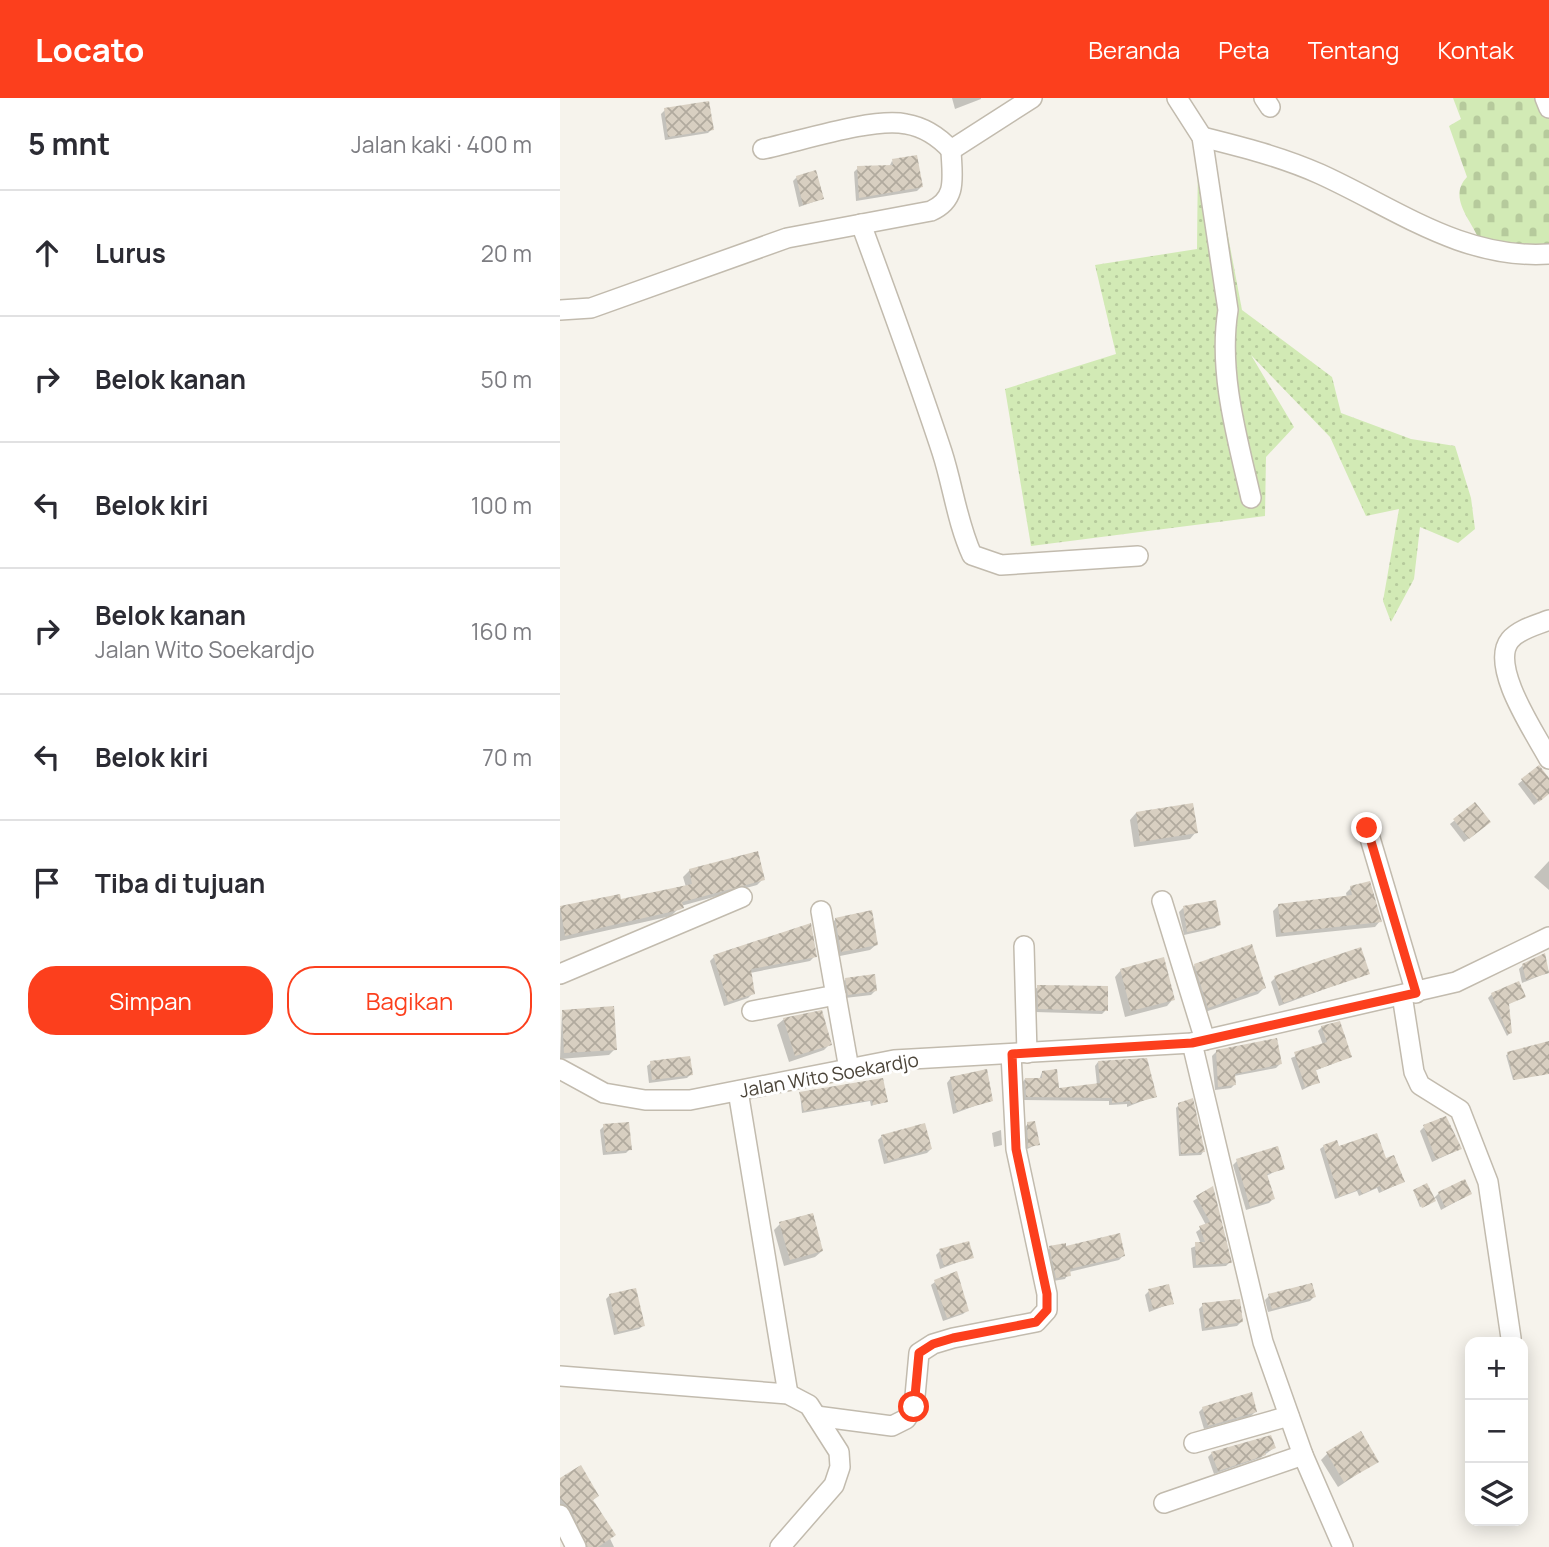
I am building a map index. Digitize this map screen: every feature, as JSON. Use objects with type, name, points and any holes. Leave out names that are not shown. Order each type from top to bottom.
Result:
[{"type":"street","points":[[951,150],[1010,104],[1031,98]]},
{"type":"street","points":[[1177,98],[1202,136],[1228,310],[1223,338],[1232,417],[1251,498]]},
{"type":"street","points":[[1545,98],[1549,108]]},
{"type":"street","points":[[560,310],[591,308],[788,238],[931,211],[944,205],[952,195],[951,150],[941,139],[906,124],[883,123],[762,149]]},
{"type":"street","points":[[1202,136],[1274,156],[1320,174],[1450,240],[1489,251],[1549,254]]},
{"type":"street","points":[[861,224],[918,380],[944,458],[964,537],[972,555],[1001,565],[1138,556]]},
{"type":"street","points":[[1549,620],[1511,638],[1503,652],[1504,672],[1549,760]]},
{"type":"street","points":[[1367,828],[1409,994],[1414,1072],[1420,1085],[1460,1110],[1488,1182],[1511,1337]]},
{"type":"street","points":[[560,974],[742,897]]},
{"type":"street","points":[[1162,901],[1199,1042],[1263,1342],[1303,1455],[1343,1547]]},
{"type":"street","points":[[821,911],[849,1069]]},
{"type":"street","name":"Jalan Wito Soekardjo","points":[[560,1069],[604,1093],[645,1100],[690,1100],[894,1060],[1199,1042],[1455,982],[1549,937]]},
{"type":"street","points":[[816,1416],[892,1426],[905,1419],[914,1407],[919,1353],[933,1344],[953,1338],[1036,1322],[1047,1310],[1047,1294],[1016,1149],[1024,946]]},
{"type":"street","points":[[752,1012],[836,995]]},
{"type":"street","points":[[738,1091],[788,1394]]},
{"type":"street","points":[[560,1377],[788,1394],[809,1405],[839,1452],[841,1467],[834,1485],[780,1547]]},
{"type":"street","points":[[1194,1443],[1289,1416]]},
{"type":"street","points":[[1164,1503],[1303,1455]]},
{"type":"street","points":[[560,1514],[576,1547]]},
{"type":"green space","points":[[1453,98],[1545,98],[1549,107],[1549,244],[1530,247],[1480,242],[1460,201],[1461,185],[1467,177],[1449,126],[1461,119]]},
{"type":"green space","points":[[1198,155],[1215,167],[1242,310],[1332,377],[1341,413],[1411,439],[1455,446],[1471,498],[1475,529],[1458,543],[1420,527],[1414,579],[1391,622],[1383,601],[1399,509],[1366,516],[1330,437],[1251,355],[1294,427],[1266,457],[1265,516],[1031,546],[1005,389],[1116,354],[1095,265],[1197,249]]},
{"type":"building","points":[[709,101],[714,130],[668,137],[664,108]]},
{"type":"building","points":[[917,155],[923,187],[859,198],[857,166],[893,165],[892,159]]},
{"type":"building","points":[[816,170],[824,199],[803,205],[796,176]]},
{"type":"building","points":[[1539,765],[1549,778],[1549,794],[1539,802],[1521,779]]},
{"type":"building","points":[[1475,802],[1491,822],[1469,839],[1453,819]]},
{"type":"building","points":[[1193,803],[1198,833],[1140,842],[1136,812]]},
{"type":"building","points":[[758,851],[765,880],[682,902],[684,908],[679,910],[565,936],[560,906],[620,894],[621,899],[692,884],[689,869]]},
{"type":"building","points":[[1370,881],[1382,922],[1281,933],[1278,904],[1352,895],[1350,886]]},
{"type":"building","points":[[1216,900],[1221,925],[1187,932],[1183,906]]},
{"type":"building","points":[[872,910],[878,945],[841,952],[835,918]]},
{"type":"building","points":[[811,923],[817,957],[751,969],[755,994],[728,1002],[713,955]]},
{"type":"building","points":[[1252,944],[1266,988],[1208,1008],[1194,964]]},
{"type":"building","points":[[1361,947],[1370,974],[1283,1003],[1274,976]]},
{"type":"building","points":[[1545,953],[1549,973],[1526,980],[1522,964]]},
{"type":"building","points":[[1164,957],[1175,1000],[1131,1011],[1120,969]]},
{"type":"building","points":[[875,974],[877,991],[848,995],[845,978]]},
{"type":"building","points":[[1519,981],[1526,997],[1509,1004],[1512,1033],[1508,1034],[1491,993]]},
{"type":"building","points":[[1037,985],[1108,986],[1108,1011],[1038,1009]]},
{"type":"building","points":[[614,1006],[617,1050],[564,1053],[562,1010]]},
{"type":"building","points":[[822,1010],[832,1045],[795,1056],[783,1018]]},
{"type":"building","points":[[1340,1021],[1352,1057],[1316,1070],[1320,1083],[1305,1087],[1294,1052],[1327,1042],[1321,1026]]},
{"type":"building","points":[[1277,1038],[1282,1064],[1235,1074],[1236,1085],[1218,1087],[1216,1050]]},
{"type":"building","points":[[1549,1041],[1549,1074],[1514,1080],[1507,1052]]},
{"type":"building","points":[[690,1056],[693,1075],[652,1080],[650,1061]]},
{"type":"building","points":[[1147,1058],[1157,1097],[1131,1104],[1130,1101],[1112,1103],[1112,1098],[1026,1097],[1025,1078],[1042,1078],[1042,1071],[1057,1069],[1059,1088],[1100,1083],[1098,1061]]},
{"type":"building","points":[[987,1069],[993,1101],[957,1111],[950,1077]]},
{"type":"building","points":[[883,1078],[888,1102],[873,1105],[872,1100],[804,1111],[799,1092]]},
{"type":"building","points":[[1193,1098],[1205,1152],[1181,1154],[1178,1103]]},
{"type":"building","points":[[1446,1116],[1462,1149],[1436,1159],[1423,1125]]},
{"type":"building","points":[[1035,1121],[1040,1145],[1028,1147],[1027,1122]]},
{"type":"building","points":[[629,1122],[632,1150],[606,1152],[603,1124]]},
{"type":"building","points":[[925,1123],[932,1149],[888,1161],[881,1135]]},
{"type":"building","points":[[1377,1133],[1386,1158],[1394,1155],[1405,1182],[1382,1191],[1380,1186],[1362,1194],[1360,1189],[1339,1197],[1323,1145],[1337,1140],[1339,1146]]},
{"type":"building","points":[[1278,1146],[1285,1169],[1267,1174],[1275,1199],[1250,1207],[1236,1159]]},
{"type":"building","points":[[1465,1179],[1472,1194],[1445,1207],[1438,1192]]},
{"type":"building","points":[[1427,1183],[1436,1201],[1422,1208],[1413,1190]]},
{"type":"building","points":[[1213,1186],[1232,1263],[1196,1265],[1195,1242],[1205,1242],[1199,1226],[1210,1222],[1196,1196]]},
{"type":"building","points":[[813,1213],[823,1251],[790,1260],[779,1222]]},
{"type":"building","points":[[1120,1233],[1125,1256],[1070,1269],[1071,1276],[1056,1278],[1049,1246],[1066,1243],[1066,1246]]},
{"type":"building","points":[[969,1241],[974,1258],[944,1266],[939,1249]]},
{"type":"building","points":[[957,1271],[969,1311],[947,1318],[934,1280]]},
{"type":"building","points":[[1312,1283],[1316,1297],[1272,1309],[1268,1294]]},
{"type":"building","points":[[1169,1284],[1174,1304],[1153,1309],[1148,1289]]},
{"type":"building","points":[[636,1288],[645,1326],[618,1332],[609,1294]]},
{"type":"building","points":[[1240,1299],[1243,1322],[1205,1328],[1202,1303]]},
{"type":"building","points":[[1252,1392],[1257,1412],[1208,1426],[1202,1407]]},
{"type":"building","points":[[1361,1431],[1379,1462],[1344,1482],[1326,1452]]},
{"type":"building","points":[[1271,1435],[1276,1448],[1265,1452],[1266,1455],[1218,1471],[1211,1452]]},
{"type":"building","points":[[581,1465],[599,1496],[593,1500],[616,1535],[598,1547],[588,1547],[571,1510],[560,1498],[560,1478]]},
{"type":"route","points":[[914,1407],[915,1362],[919,1353],[933,1344],[953,1338],[1036,1322],[1047,1310],[1047,1294],[1016,1149],[1012,1054],[1192,1043],[1416,993],[1367,828]]}]
